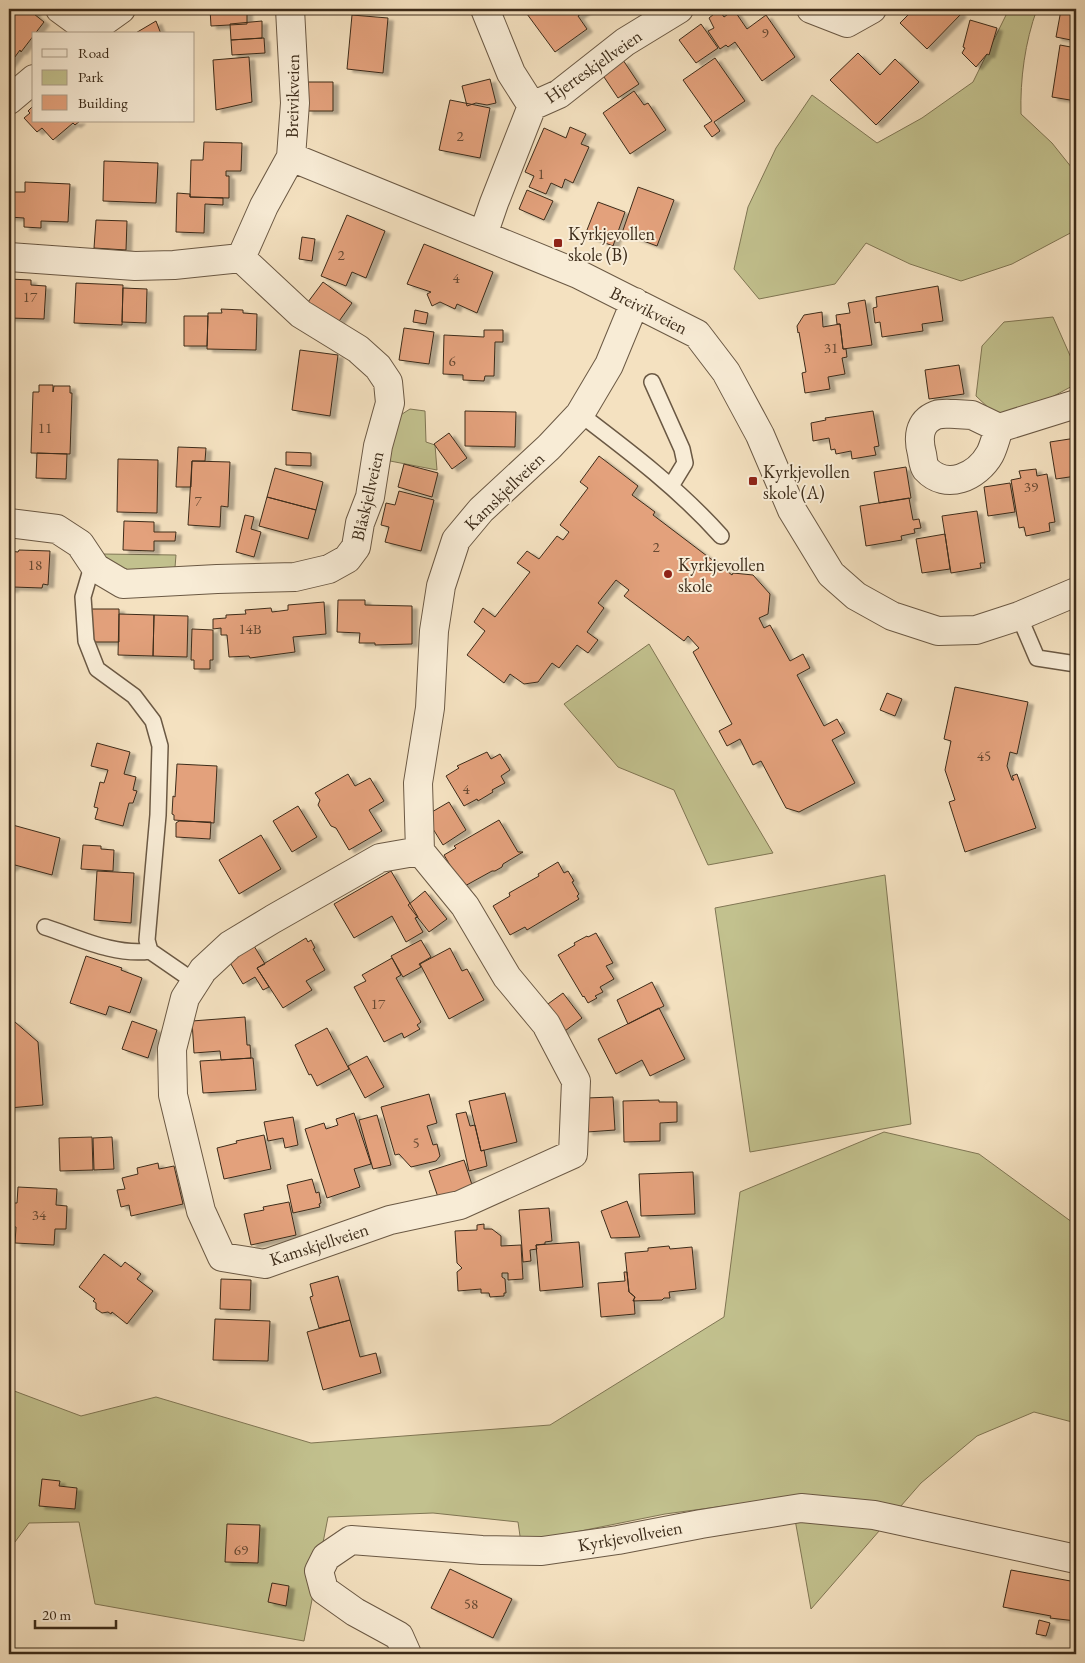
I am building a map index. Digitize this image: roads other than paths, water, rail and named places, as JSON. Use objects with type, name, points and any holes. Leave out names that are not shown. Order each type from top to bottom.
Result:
[{"type":"street","points":[[60,9],[88,32],[121,9]]},
{"type":"street","name":"Breivikveien","points":[[290,9],[295,103],[291,157],[578,274],[697,334],[726,372],[760,434],[792,510],[831,574],[856,596],[892,616],[938,631],[976,630],[1019,616],[1076,592]]},
{"type":"street","name":"Hjerteskjellveien","points":[[485,9],[511,73],[532,106]]},
{"type":"street","name":"Hjerteskjellveien","points":[[483,235],[532,106],[558,94],[625,42],[679,9]]},
{"type":"street","points":[[811,9],[847,23],[872,9]]},
{"type":"street","points":[[9,100],[32,80]]},
{"type":"street","points":[[9,256],[135,266],[174,265],[240,258],[264,206],[291,157]]},
{"type":"street","name":"Blåskjellveien","points":[[9,523],[57,529],[80,544],[96,568],[123,584],[296,577],[329,569],[347,559],[356,547],[360,522],[370,497],[378,446],[390,403],[388,382],[378,367],[358,349],[301,314],[240,258]]},
{"type":"street","name":"Kamskjellveien","points":[[420,851],[380,858],[230,945],[203,970],[185,998],[172,1049],[173,1095],[201,1211],[222,1257],[265,1264],[390,1220],[460,1205],[573,1154],[576,1080],[546,1024],[507,976],[465,906],[420,851],[418,783],[430,708],[434,631],[441,586],[456,540],[481,510],[549,448],[580,414],[609,365],[635,302]]},
{"type":"street","points":[[999,428],[1076,404]]},
{"type":"street","name":"Kyrkjevollveien","points":[[407,1654],[399,1636],[356,1612],[324,1590],[319,1571],[322,1564],[326,1557],[350,1540],[482,1550],[542,1550],[618,1540],[701,1524],[802,1508],[874,1515],[1076,1559]]},
{"type":"lane","points":[[652,382],[682,449],[685,463],[671,486]]},
{"type":"lane","points":[[580,414],[671,486],[697,509],[721,536]]},
{"type":"lane","points":[[93,563],[83,597],[86,641],[97,669],[134,696],[153,721],[160,746],[158,815],[147,940],[150,951],[195,982]]},
{"type":"lane","points":[[1019,616],[1037,658],[1076,664]]},
{"type":"lane","points":[[46,927],[114,949],[137,953],[150,951]]},
{"type":"place","name":"Kyrkjevollen skole (B)","points":[[558,243]]},
{"type":"place","name":"Kyrkjevollen skole (A)","points":[[753,481]]},
{"type":"place","name":"Kyrkjevollen skole","points":[[668,574]]}]
